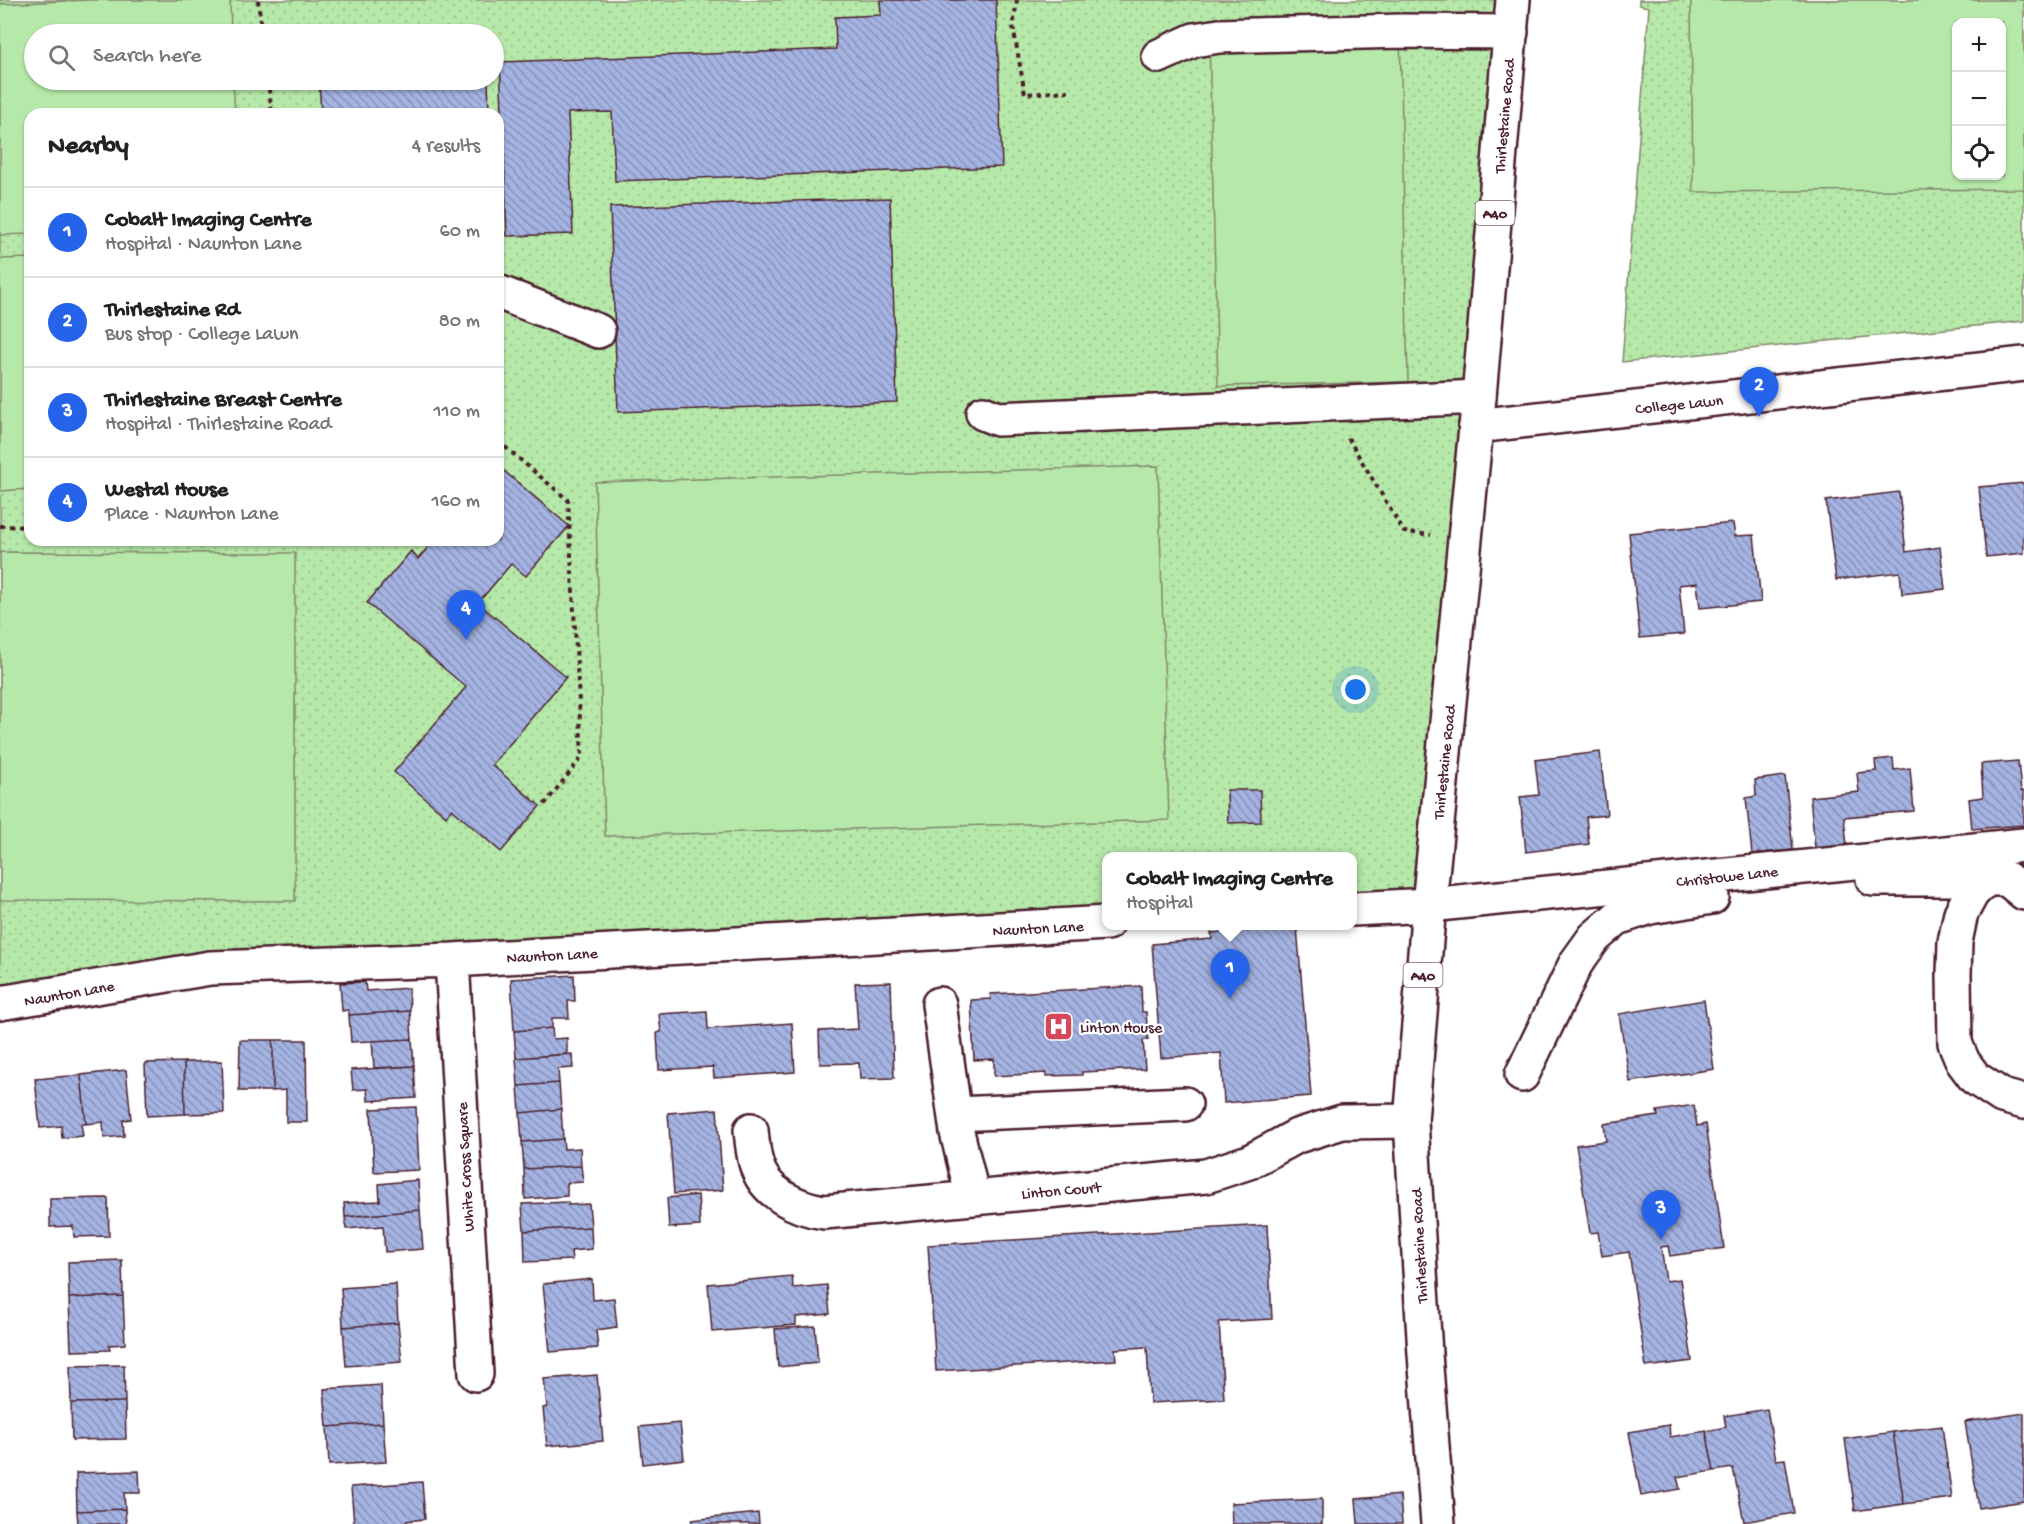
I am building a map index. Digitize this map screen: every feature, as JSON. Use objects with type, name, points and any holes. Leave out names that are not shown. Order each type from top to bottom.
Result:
[{"type":"main road","name":"Thirlestaine Road","points":[[1438,1524],[1411,1121],[1429,905],[1478,412],[1513,0]]},
{"type":"main road","points":[[1159,56],[1194,40],[1219,36],[1401,31],[1510,32]]},
{"type":"main road","points":[[504,294],[598,331]]},
{"type":"main road","name":"College Lawn","points":[[983,413],[998,419],[1328,404],[1478,412],[2024,364]]},
{"type":"main road","name":"Christowe Lane","points":[[1429,905],[2024,845]]},
{"type":"main road","points":[[1522,1075],[1576,963],[1594,938],[1617,918],[1650,907],[1771,887],[1869,879],[2007,879],[2024,893]]},
{"type":"main road","points":[[1986,879],[1972,893],[1961,913],[1955,942],[1955,1043],[1975,1078],[2002,1096],[2024,1102]]},
{"type":"main road","points":[[1357,909],[1429,905]]},
{"type":"main road","name":"Naunton Lane","points":[[0,1004],[210,968],[452,960],[1102,923]]},
{"type":"main road","name":"White Cross Square","points":[[452,960],[476,1374]]},
{"type":"main road","points":[[939,1004],[957,1132],[973,1198]]},
{"type":"main road","points":[[955,1114],[1185,1104]]},
{"type":"main road","name":"Linton Court","points":[[751,1130],[756,1164],[761,1176],[777,1194],[795,1205],[824,1212],[1206,1176],[1249,1162],[1297,1136],[1342,1122],[1411,1121]]},
{"type":"path","points":[[258,0],[261,24]]},
{"type":"path","points":[[1017,0],[1013,26],[1025,94],[1069,91]]},
{"type":"path","points":[[269,90],[271,108]]},
{"type":"path","points":[[1328,404],[1330,433],[1346,435],[1404,532],[1432,535]]},
{"type":"path","points":[[504,446],[568,500],[582,757],[544,805]]},
{"type":"path","points":[[0,526],[24,527]]},
{"type":"green space","points":[[0,0],[1513,0],[1429,905],[1357,909],[1357,852],[1102,852],[1102,923],[452,960],[0,1003]]},
{"type":"green space","points":[[88,0],[230,0],[231,24],[24,24],[24,90],[234,90],[235,108],[24,108],[24,234],[0,235],[0,4]]},
{"type":"green space","points":[[1639,0],[2024,0],[2024,321],[1622,362],[1649,7],[1639,5]]},
{"type":"green space","points":[[1691,0],[2024,0],[2024,189],[1693,192]]},
{"type":"green space","points":[[1400,35],[1408,382],[1218,386],[1209,40]]},
{"type":"green space","points":[[24,258],[24,489],[0,491],[0,259]]},
{"type":"green space","points":[[1158,466],[1169,820],[605,836],[595,482]]},
{"type":"green space","points":[[0,552],[295,553],[295,901],[0,900]]},
{"type":"building","points":[[880,0],[996,0],[1002,167],[615,181],[612,112],[568,113],[573,234],[507,236],[504,108],[502,108],[501,90],[504,90],[504,62],[836,49],[835,17],[881,15]]},
{"type":"building","points":[[320,90],[488,90],[489,108],[321,108]]},
{"type":"building","points":[[890,198],[897,402],[618,412],[610,207]]},
{"type":"building","points":[[504,471],[569,526],[526,576],[511,564],[478,603],[566,677],[492,765],[540,806],[501,852],[452,809],[446,816],[394,772],[466,687],[367,603],[411,551],[418,559],[429,546],[504,546]]},
{"type":"building","points":[[2024,483],[2024,553],[1986,557],[1979,487]]},
{"type":"building","points":[[1899,492],[1906,552],[1940,547],[1945,589],[1902,594],[1900,572],[1836,580],[1826,501]]},
{"type":"building","points":[[1733,523],[1735,536],[1754,535],[1761,602],[1700,608],[1697,583],[1679,585],[1684,634],[1640,638],[1629,533]]},
{"type":"building","points":[[1600,752],[1607,815],[1586,817],[1589,844],[1526,852],[1520,797],[1539,795],[1535,760]]},
{"type":"building","points":[[1893,758],[1894,770],[1910,768],[1914,811],[1844,817],[1847,846],[1815,848],[1810,797],[1859,792],[1857,773],[1876,771],[1875,760]]},
{"type":"building","points":[[2018,761],[2021,791],[2024,791],[2024,825],[1972,829],[1969,799],[1983,797],[1981,764]]},
{"type":"building","points":[[1785,776],[1793,850],[1752,854],[1746,798],[1756,796],[1755,780]]},
{"type":"building","points":[[1227,790],[1260,790],[1261,822],[1228,823]]},
{"type":"building","points":[[1297,930],[1311,1096],[1224,1103],[1221,1053],[1161,1058],[1152,944],[1212,939],[1211,933]]},
{"type":"building","points":[[574,975],[575,1001],[568,1001],[569,1018],[552,1018],[552,1028],[514,1031],[511,979]]},
{"type":"building","points":[[365,982],[366,991],[409,988],[410,1011],[349,1015],[349,1010],[342,1011],[340,983]]},
{"type":"building","points":[[891,982],[894,1078],[860,1079],[859,1063],[820,1064],[819,1031],[858,1029],[855,983]]},
{"type":"building","name":"Linton House","points":[[1141,986],[1142,1012],[1146,1012],[1148,1040],[1143,1040],[1145,1069],[1082,1072],[1082,1075],[1046,1076],[1046,1073],[994,1076],[994,1059],[974,1060],[971,1000],[991,999],[990,994]]},
{"type":"building","points":[[1704,1000],[1714,1069],[1630,1082],[1619,1014]]},
{"type":"building","points":[[410,1011],[412,1039],[351,1042],[349,1015]]},
{"type":"building","points":[[707,1011],[708,1029],[792,1023],[795,1072],[714,1078],[713,1067],[659,1070],[657,1033],[661,1032],[659,1014]]},
{"type":"building","points":[[552,1028],[553,1039],[567,1038],[567,1054],[516,1058],[514,1031]]},
{"type":"building","points":[[412,1039],[414,1066],[374,1068],[372,1041]]},
{"type":"building","points":[[240,1040],[273,1040],[273,1091],[239,1091]]},
{"type":"building","points":[[273,1040],[306,1040],[307,1122],[286,1122],[286,1090],[273,1091]]},
{"type":"building","points":[[572,1054],[573,1068],[558,1069],[559,1083],[518,1086],[516,1058]]},
{"type":"building","points":[[222,1061],[224,1113],[185,1114],[184,1062]]},
{"type":"building","points":[[184,1062],[185,1114],[147,1116],[145,1063]]},
{"type":"building","points":[[414,1066],[416,1098],[368,1101],[367,1089],[353,1090],[351,1070]]},
{"type":"building","points":[[126,1070],[131,1119],[123,1120],[124,1136],[104,1138],[103,1122],[86,1124],[81,1075]]},
{"type":"building","points":[[81,1075],[86,1124],[81,1124],[83,1136],[62,1138],[61,1126],[40,1128],[35,1079]]},
{"type":"building","points":[[559,1083],[561,1109],[520,1113],[518,1086]]},
{"type":"building","points":[[1694,1105],[1697,1126],[1706,1124],[1724,1248],[1670,1256],[1668,1246],[1661,1247],[1666,1281],[1680,1279],[1692,1361],[1646,1367],[1629,1252],[1602,1256],[1598,1232],[1590,1233],[1576,1145],[1606,1141],[1604,1124],[1658,1116],[1657,1111]]},
{"type":"building","points":[[416,1107],[419,1170],[374,1172],[371,1109]]},
{"type":"building","points":[[561,1109],[563,1139],[522,1142],[520,1113]]},
{"type":"building","points":[[717,1109],[723,1190],[674,1194],[668,1113]]},
{"type":"building","points":[[563,1139],[564,1149],[580,1148],[581,1166],[524,1169],[522,1142]]},
{"type":"building","points":[[581,1166],[583,1182],[567,1183],[567,1196],[525,1199],[524,1169]]},
{"type":"building","points":[[418,1180],[420,1210],[345,1217],[344,1203],[380,1201],[379,1184]]},
{"type":"building","points":[[698,1195],[700,1226],[669,1228],[667,1198]]},
{"type":"building","points":[[108,1198],[109,1236],[74,1237],[73,1226],[50,1227],[50,1199]]},
{"type":"building","points":[[568,1202],[568,1205],[589,1204],[591,1227],[524,1231],[522,1204]]},
{"type":"building","points":[[420,1210],[423,1249],[385,1252],[383,1226],[346,1229],[345,1217]]},
{"type":"building","points":[[1267,1225],[1272,1319],[1219,1322],[1224,1399],[1150,1403],[1147,1347],[1115,1349],[1116,1360],[936,1371],[928,1245]]},
{"type":"building","points":[[591,1227],[592,1249],[571,1251],[572,1260],[525,1262],[524,1231]]},
{"type":"building","points":[[122,1260],[123,1296],[69,1298],[68,1262]]},
{"type":"building","points":[[792,1276],[793,1288],[827,1285],[830,1314],[796,1317],[796,1325],[712,1332],[708,1284]]},
{"type":"building","points":[[592,1279],[593,1300],[614,1298],[617,1327],[596,1330],[598,1348],[550,1352],[543,1284]]},
{"type":"building","points":[[396,1284],[398,1323],[343,1327],[341,1288]]},
{"type":"building","points":[[123,1296],[125,1344],[109,1345],[110,1350],[71,1351],[69,1298]]},
{"type":"building","points":[[398,1323],[402,1362],[346,1366],[343,1327]]},
{"type":"building","points":[[815,1326],[818,1363],[778,1367],[775,1329]]},
{"type":"building","points":[[124,1365],[125,1402],[71,1403],[70,1366]]},
{"type":"building","points":[[597,1375],[603,1441],[547,1446],[543,1408],[547,1407],[544,1379]]},
{"type":"building","points":[[381,1385],[383,1423],[327,1427],[324,1389]]},
{"type":"building","points":[[125,1402],[126,1439],[72,1440],[71,1403]]},
{"type":"building","points":[[1767,1409],[1776,1460],[1785,1459],[1794,1513],[1744,1522],[1733,1468],[1714,1471],[1706,1431],[1726,1427],[1724,1416]]},
{"type":"building","points":[[2024,1413],[2024,1501],[1979,1508],[1965,1422]]},
{"type":"building","points":[[383,1423],[386,1462],[329,1465],[327,1427]]},
{"type":"building","points":[[680,1423],[684,1459],[643,1464],[639,1427]]},
{"type":"building","points":[[1669,1425],[1670,1437],[1706,1431],[1714,1471],[1677,1477],[1680,1489],[1641,1496],[1629,1432]]},
{"type":"building","points":[[1942,1426],[1952,1498],[1904,1504],[1893,1432]]},
{"type":"building","points":[[1893,1432],[1904,1504],[1855,1511],[1845,1439]]},
{"type":"building","points":[[139,1471],[140,1493],[124,1493],[125,1509],[77,1511],[76,1473]]},
{"type":"building","points":[[422,1482],[425,1519],[406,1521],[407,1524],[354,1524],[351,1487]]},
{"type":"building","points":[[1400,1495],[1402,1524],[1358,1524],[1356,1499]]},
{"type":"building","points":[[1322,1499],[1322,1524],[1232,1524],[1231,1503]]},
{"type":"building","points":[[125,1509],[126,1524],[78,1524],[77,1511]]},
{"type":"building","points":[[758,1513],[759,1524],[692,1524],[692,1520]]},
{"type":"place","name":"Thirlestaine Rd","points":[[1759,417]]},
{"type":"place","name":"Westal House","points":[[466,640]]},
{"type":"place","name":"Cobalt Imaging Centre","points":[[1230,999]]},
{"type":"place","name":"Linton House","points":[[1059,1026]]},
{"type":"place","name":"Thirlestaine Breast Centre","points":[[1661,1240]]}]
